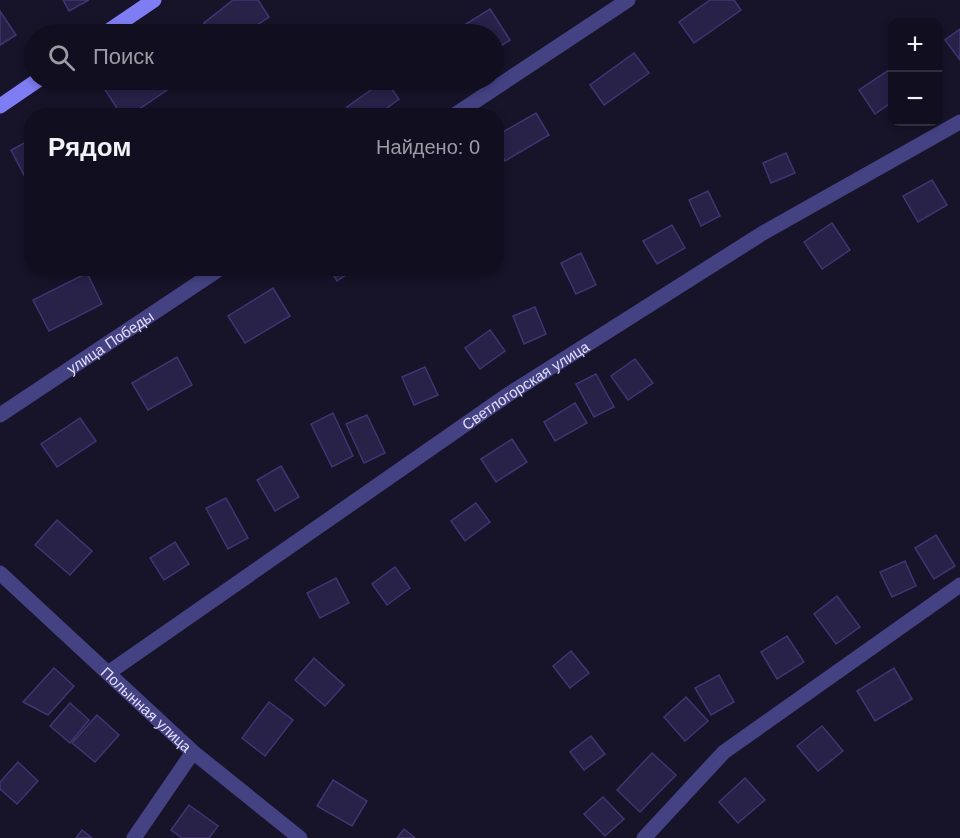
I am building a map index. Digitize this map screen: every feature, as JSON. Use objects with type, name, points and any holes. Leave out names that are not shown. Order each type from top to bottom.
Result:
[{"type":"main road","points":[[119,24],[154,0]]},
{"type":"main road","points":[[0,106],[24,90]]},
{"type":"street","points":[[504,82],[628,0]]},
{"type":"street","points":[[465,108],[492,90]]},
{"type":"street","name":"Светлогорская улица","points":[[108,673],[508,394],[763,234],[960,122]]},
{"type":"street","name":"улица Победы","points":[[0,414],[209,276]]},
{"type":"street","name":"Полынная улица","points":[[0,573],[193,752],[300,838]]},
{"type":"street","points":[[644,838],[724,752],[960,585]]},
{"type":"street","points":[[134,838],[193,752]]},
{"type":"building","points":[[63,0],[89,0],[69,11]]},
{"type":"building","points":[[233,0],[258,0],[269,17],[259,24],[204,23]]},
{"type":"building","points":[[710,0],[734,0],[741,10],[694,43],[679,22]]},
{"type":"building","points":[[490,9],[500,24],[466,24]]},
{"type":"building","points":[[0,11],[16,35],[0,45]]},
{"type":"building","points":[[960,29],[960,60],[945,40]]},
{"type":"building","points":[[504,31],[510,40],[504,44]]},
{"type":"building","points":[[634,53],[649,73],[604,105],[590,85]]},
{"type":"building","points":[[888,71],[888,105],[875,114],[859,90]]},
{"type":"building","points":[[105,90],[167,90],[141,108],[117,108]]},
{"type":"building","points":[[371,90],[392,90],[399,99],[387,108],[347,107]]},
{"type":"building","points":[[536,113],[549,135],[505,161],[504,131]]},
{"type":"building","points":[[24,143],[24,175],[11,150]]},
{"type":"building","points":[[786,153],[795,173],[771,183],[763,163]]},
{"type":"building","points":[[932,180],[947,205],[918,222],[903,196]]},
{"type":"building","points":[[708,191],[720,216],[701,226],[689,200]]},
{"type":"building","points":[[832,223],[850,250],[822,269],[804,242]]},
{"type":"building","points":[[672,225],[685,248],[657,264],[643,241]]},
{"type":"building","points":[[581,253],[596,285],[576,294],[561,263]]},
{"type":"building","points":[[81,276],[88,276],[102,304],[49,331],[33,300]]},
{"type":"building","points":[[334,276],[344,276],[337,281]]},
{"type":"building","points":[[273,288],[290,316],[245,343],[228,316]]},
{"type":"building","points":[[535,307],[546,334],[524,344],[513,316]]},
{"type":"building","points":[[490,330],[505,351],[480,369],[465,348]]},
{"type":"building","points":[[177,357],[192,385],[148,410],[132,383]]},
{"type":"building","points":[[635,359],[653,383],[628,400],[611,376]]},
{"type":"building","points":[[425,367],[438,395],[414,405],[402,377]]},
{"type":"building","points":[[596,374],[614,407],[594,417],[576,384]]},
{"type":"building","points":[[575,403],[587,423],[555,441],[544,422]]},
{"type":"building","points":[[333,413],[353,456],[332,467],[311,424]]},
{"type":"building","points":[[367,415],[385,453],[364,463],[346,424]]},
{"type":"building","points":[[80,418],[96,441],[57,467],[41,444]]},
{"type":"building","points":[[512,439],[527,462],[496,482],[481,459]]},
{"type":"building","points":[[281,466],[299,497],[275,511],[257,480]]},
{"type":"building","points":[[226,498],[248,538],[228,549],[206,508]]},
{"type":"building","points":[[476,503],[490,522],[465,541],[451,521]]},
{"type":"building","points":[[57,520],[92,551],[70,575],[35,545]]},
{"type":"building","points":[[936,535],[955,566],[934,579],[915,548]]},
{"type":"building","points":[[175,542],[189,564],[164,580],[150,558]]},
{"type":"building","points":[[905,561],[916,586],[892,597],[880,572]]},
{"type":"building","points":[[395,567],[410,588],[387,605],[372,584]]},
{"type":"building","points":[[336,578],[349,603],[320,618],[307,593]]},
{"type":"building","points":[[837,596],[860,627],[836,644],[814,614]]},
{"type":"building","points":[[787,636],[804,662],[777,679],[761,652]]},
{"type":"building","points":[[571,651],[589,673],[570,688],[553,666]]},
{"type":"building","points":[[314,658],[344,685],[325,706],[295,680]]},
{"type":"building","points":[[54,668],[74,686],[48,715],[23,702]]},
{"type":"building","points":[[894,668],[912,699],[875,721],[857,691]]},
{"type":"building","points":[[719,675],[734,702],[711,715],[695,688]]},
{"type":"building","points":[[686,697],[708,721],[685,741],[664,717]]},
{"type":"building","points":[[269,702],[293,720],[265,756],[242,738]]},
{"type":"building","points":[[70,703],[89,720],[70,743],[50,726]]},
{"type":"building","points":[[97,715],[119,735],[95,762],[72,743]]},
{"type":"building","points":[[822,726],[843,751],[818,771],[797,746]]},
{"type":"building","points":[[591,736],[605,754],[584,770],[570,752]]},
{"type":"building","points":[[652,753],[676,775],[640,812],[617,790]]},
{"type":"building","points":[[18,762],[38,781],[17,804],[0,789],[0,782]]},
{"type":"building","points":[[745,778],[765,800],[738,823],[719,802]]},
{"type":"building","points":[[333,780],[367,801],[352,826],[317,806]]},
{"type":"building","points":[[603,797],[624,819],[605,836],[584,814]]},
{"type":"building","points":[[189,805],[218,826],[209,838],[182,838],[171,830]]},
{"type":"building","points":[[404,829],[415,838],[397,838]]},
{"type":"building","points":[[82,830],[92,838],[76,838]]}]
